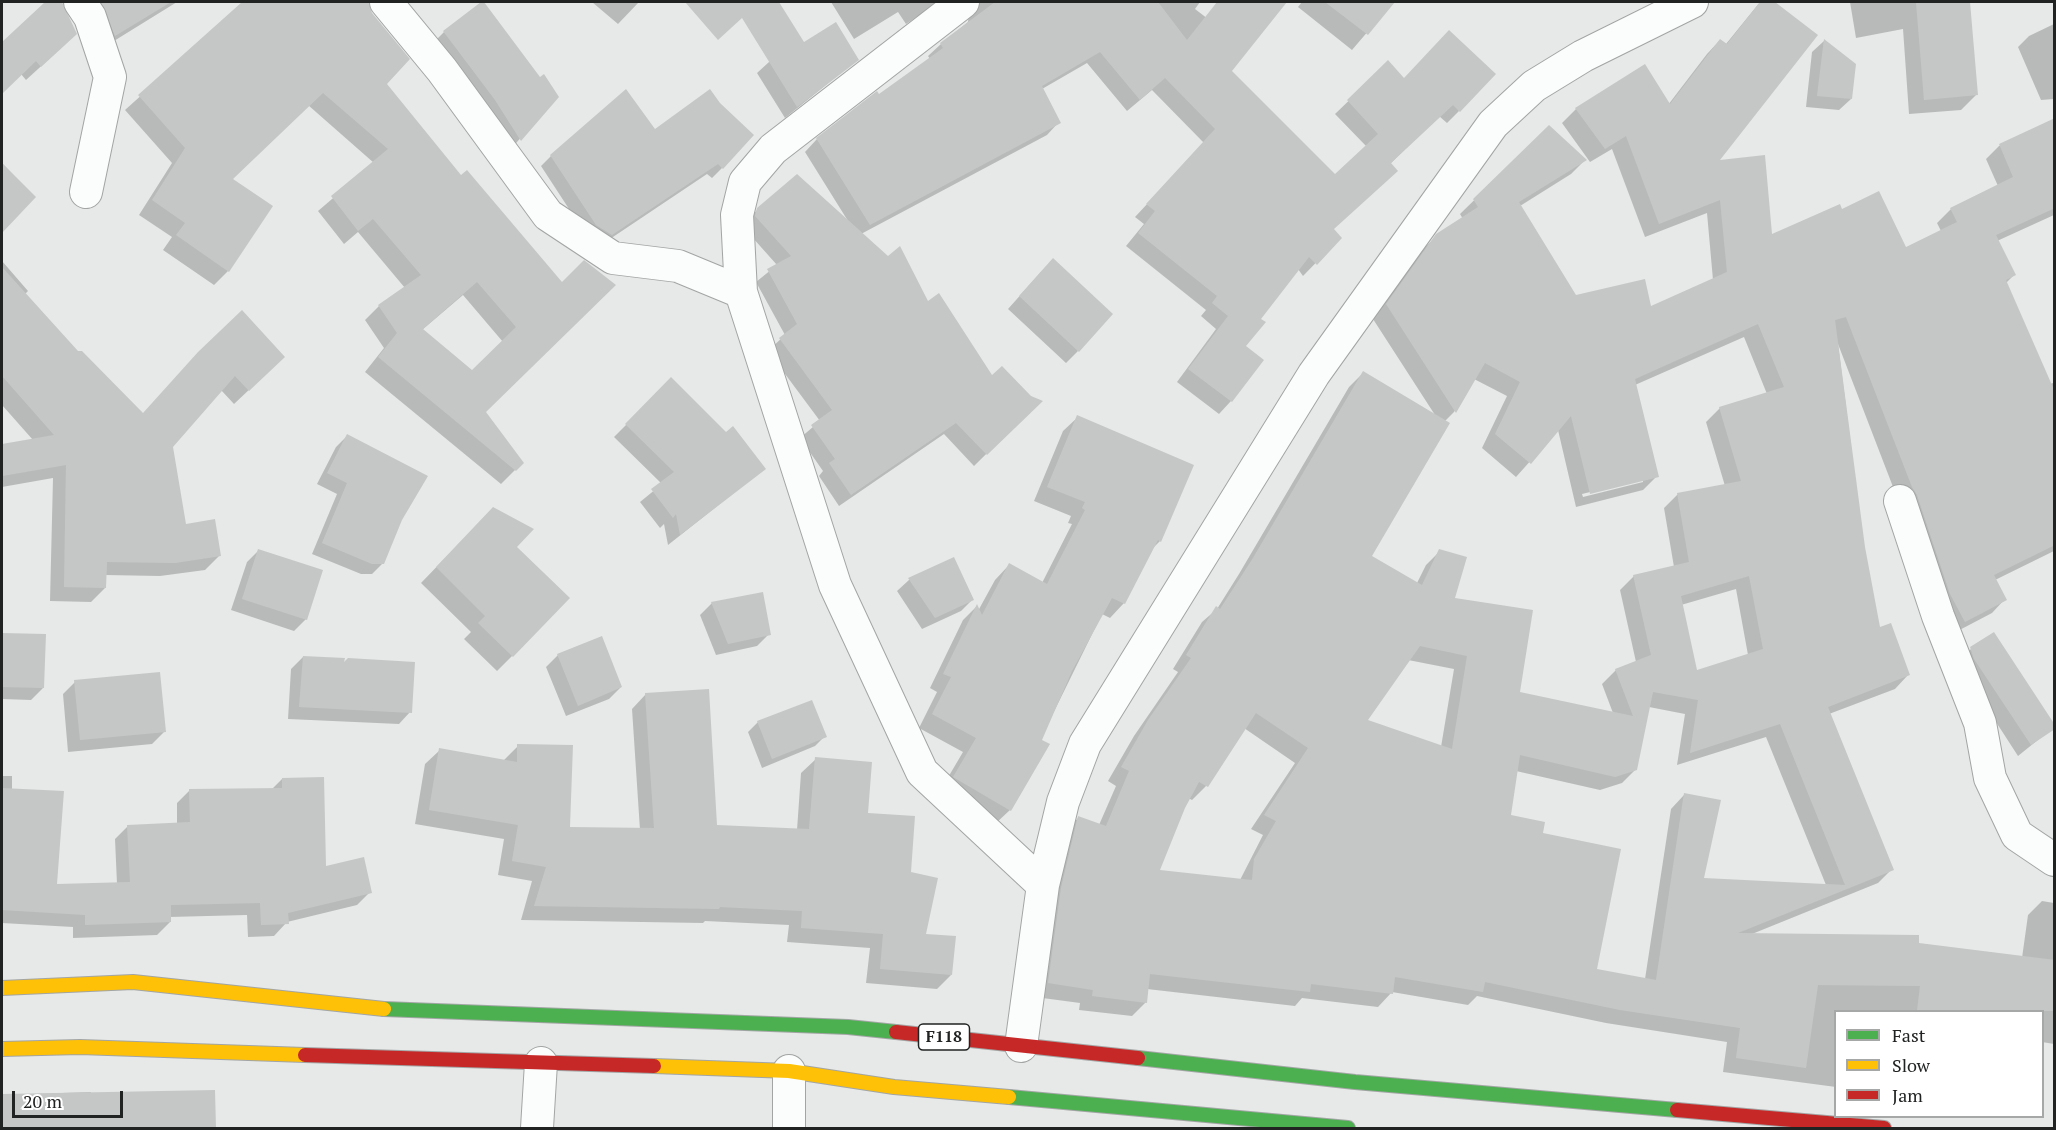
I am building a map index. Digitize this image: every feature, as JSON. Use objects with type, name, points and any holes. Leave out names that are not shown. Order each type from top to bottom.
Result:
[{"type":"main road","name":"F118","points":[[2,988],[133,982],[413,1012],[848,1027],[1355,1082],[1884,1128]]},
{"type":"main road","points":[[2,1049],[80,1047],[789,1071],[894,1087],[1348,1128]]},
{"type":"street","points":[[80,2],[90,16],[110,77],[86,192]]},
{"type":"street","points":[[386,2],[442,70],[548,214],[613,258],[678,266],[741,292]]},
{"type":"street","points":[[1021,1046],[1043,885],[1063,802],[1085,744],[1314,374],[1493,124],[1534,86],[1583,56],[1692,2]]},
{"type":"street","points":[[954,4],[773,149],[745,182],[737,215],[741,292],[835,585],[922,772],[1043,885]]},
{"type":"street","points":[[1900,501],[1938,616],[1980,723],[1990,778],[2017,835],[2055,860]]},
{"type":"street","points":[[537,1128],[541,1063]]},
{"type":"street","points":[[789,1071],[789,1128]]},
{"type":"building","points":[[45,2],[62,2],[77,34],[41,67],[36,61],[2,94],[2,42]]},
{"type":"building","points":[[101,2],[171,2],[115,36]]},
{"type":"building","points":[[242,2],[369,2],[372,13],[410,59],[387,84],[461,175],[467,170],[562,282],[584,260],[616,285],[486,412],[524,463],[516,471],[378,357],[397,333],[378,305],[421,275],[373,219],[358,231],[331,196],[388,149],[323,93],[233,179],[273,206],[229,272],[176,235],[185,223],[152,200],[185,148],[138,95]],"holes":[[[477,282],[516,327],[472,370],[423,329]]]},
{"type":"building","points":[[484,2],[540,77],[544,74],[559,97],[521,141],[495,100],[443,31]]},
{"type":"building","points":[[685,2],[779,2],[804,42],[836,22],[859,60],[797,107],[742,18],[718,40]]},
{"type":"building","points":[[995,2],[1158,2],[1187,40],[1217,2],[1287,2],[1232,71],[1335,174],[1378,134],[1347,100],[1388,60],[1404,78],[1449,30],[1496,74],[1460,112],[1453,105],[1391,163],[1398,171],[1334,229],[1342,238],[1317,265],[1309,257],[1261,319],[1266,322],[1246,346],[1264,360],[1232,402],[1188,369],[1228,316],[1212,303],[1217,296],[1138,233],[1155,211],[1146,204],[1215,129],[1165,78],[1140,100],[1100,52],[1042,86],[1061,123],[870,225],[816,138],[877,91],[879,94],[943,48],[940,43]]},
{"type":"building","points":[[1325,2],[1395,2],[1368,35]]},
{"type":"building","points":[[1760,2],[1775,2],[1818,35],[1720,160],[1765,155],[1772,234],[1840,204],[1842,209],[1879,191],[1906,247],[1957,222],[1950,208],[2013,177],[1999,144],[2055,118],[2055,208],[1996,235],[2016,275],[2006,280],[2055,392],[2055,545],[1994,575],[2007,600],[1965,622],[1950,594],[1917,495],[1846,317],[1835,320],[1865,547],[1880,627],[1891,623],[1910,675],[1828,707],[1894,870],[1738,933],[1919,935],[1919,943],[2055,960],[2055,1011],[1917,1010],[1920,986],[1818,985],[1806,1068],[1736,1058],[1740,1028],[1620,1010],[1485,982],[1483,992],[1395,977],[1393,994],[1311,984],[1310,992],[1150,974],[1147,1003],[1092,996],[1093,990],[1048,983],[1061,888],[1078,816],[1106,826],[1129,771],[1121,767],[1148,720],[1191,658],[1186,655],[1216,606],[1220,609],[1253,558],[1363,371],[1450,423],[1372,556],[1422,585],[1439,549],[1467,557],[1455,598],[1533,610],[1520,692],[1633,716],[1615,669],[1651,655],[1633,575],[1689,562],[1677,493],[1741,481],[1719,407],[1784,387],[1758,324],[1635,379],[1659,477],[1590,494],[1571,416],[1531,464],[1495,434],[1520,382],[1485,363],[1456,413],[1386,304],[1436,234],[1478,207],[1473,199],[1549,125],[1587,160],[1519,202],[1576,295],[1645,279],[1651,306],[1727,272],[1720,200],[1659,224],[1626,136],[1605,149],[1575,108],[1645,64],[1670,104],[1720,39],[1727,44]],"holes":[[[1749,576],[1763,649],[1697,670],[1681,596]],[[1420,646],[1467,656],[1452,749],[1368,720]],[[1653,692],[1698,700],[1690,753],[1780,724],[1845,885],[1704,878],[1721,800],[1684,793],[1656,980],[1597,969],[1621,849],[1543,833],[1545,822],[1511,815],[1520,755],[1615,777],[1637,770]],[[1256,713],[1308,748],[1264,815],[1276,821],[1254,859],[1252,880],[1160,870],[1185,808],[1199,782],[1208,787]]]},
{"type":"building","points":[[1916,2],[1970,2],[1978,95],[1924,100]]},
{"type":"building","points":[[1824,39],[1856,64],[1852,99],[1817,96]]},
{"type":"building","points":[[626,89],[655,129],[710,89],[720,103],[754,135],[723,169],[718,164],[612,235],[596,225],[550,155]]},
{"type":"building","points":[[2,163],[36,197],[2,233]]},
{"type":"building","points":[[797,174],[888,256],[900,246],[928,301],[939,293],[992,375],[1002,366],[1031,396],[1043,401],[987,455],[956,423],[851,495],[829,463],[835,459],[811,425],[832,410],[779,338],[797,324],[767,269],[791,256],[755,216],[757,208]]},
{"type":"building","points":[[1053,258],[1113,314],[1079,352],[1019,296]]},
{"type":"building","points":[[2,267],[78,351],[82,351],[143,413],[198,352],[242,310],[285,357],[249,391],[235,376],[173,447],[186,524],[215,519],[221,556],[175,563],[107,562],[106,588],[64,587],[66,465],[2,476],[2,444],[54,435],[2,376]]},
{"type":"building","points":[[671,377],[726,432],[733,426],[766,469],[680,535],[676,514],[673,518],[651,489],[674,472],[625,424]]},
{"type":"building","points":[[1077,415],[1194,465],[1161,542],[1158,540],[1125,604],[1112,598],[1072,671],[1042,740],[1050,744],[1011,811],[953,777],[976,738],[932,714],[951,677],[943,674],[977,604],[982,615],[1009,563],[1047,584],[1085,510],[1082,508],[1085,502],[1047,487]]},
{"type":"building","points":[[347,434],[428,476],[402,520],[384,564],[372,564],[322,543],[347,483],[327,473]]},
{"type":"building","points":[[493,507],[534,529],[517,547],[570,598],[513,657],[478,623],[485,616],[436,567]]},
{"type":"building","points":[[258,549],[323,570],[307,620],[242,599]]},
{"type":"building","points":[[954,557],[974,600],[935,618],[908,578]]},
{"type":"building","points":[[763,592],[771,635],[728,644],[711,602]]},
{"type":"building","points":[[1994,632],[2055,725],[2055,729],[2031,745],[1974,659],[1970,647]]},
{"type":"building","points":[[2,633],[46,634],[44,688],[2,687]]},
{"type":"building","points":[[602,636],[622,687],[578,706],[557,654]]},
{"type":"building","points":[[303,656],[345,658],[344,662],[348,658],[415,662],[412,713],[299,707]]},
{"type":"building","points":[[160,672],[166,732],[80,740],[74,680]]},
{"type":"building","points":[[709,689],[717,825],[809,829],[815,757],[872,762],[868,813],[915,816],[911,872],[938,878],[926,934],[956,936],[952,975],[880,969],[883,934],[801,928],[802,911],[720,907],[719,909],[534,906],[546,867],[512,861],[518,825],[429,810],[439,748],[517,762],[517,744],[573,745],[570,827],[654,828],[645,693]]},
{"type":"building","points":[[812,700],[827,737],[772,759],[757,721]]},
{"type":"building","points":[[324,777],[326,866],[364,857],[372,893],[288,913],[289,924],[261,925],[260,903],[171,905],[171,922],[85,925],[85,915],[2,910],[2,788],[64,791],[57,884],[130,882],[127,825],[190,822],[189,789],[282,788],[282,778]]},
{"type":"building","points":[[215,1090],[216,1128],[2,1128],[2,1094]]},
{"type":"traffic: fast","points":[[384,1009],[848,1027],[896,1032]]},
{"type":"traffic: fast","points":[[1138,1058],[1355,1082],[1677,1110]]},
{"type":"traffic: fast","points":[[1009,1097],[1348,1128]]},
{"type":"traffic: slow","points":[[2,988],[133,982],[384,1009]]},
{"type":"traffic: slow","points":[[2,1049],[80,1047],[305,1055]]},
{"type":"traffic: slow","points":[[654,1066],[789,1071],[894,1087],[1009,1097]]},
{"type":"traffic: jam","points":[[896,1032],[1138,1058]]},
{"type":"traffic: jam","points":[[305,1055],[654,1066]]},
{"type":"traffic: jam","points":[[1677,1110],[1884,1128]]}]
